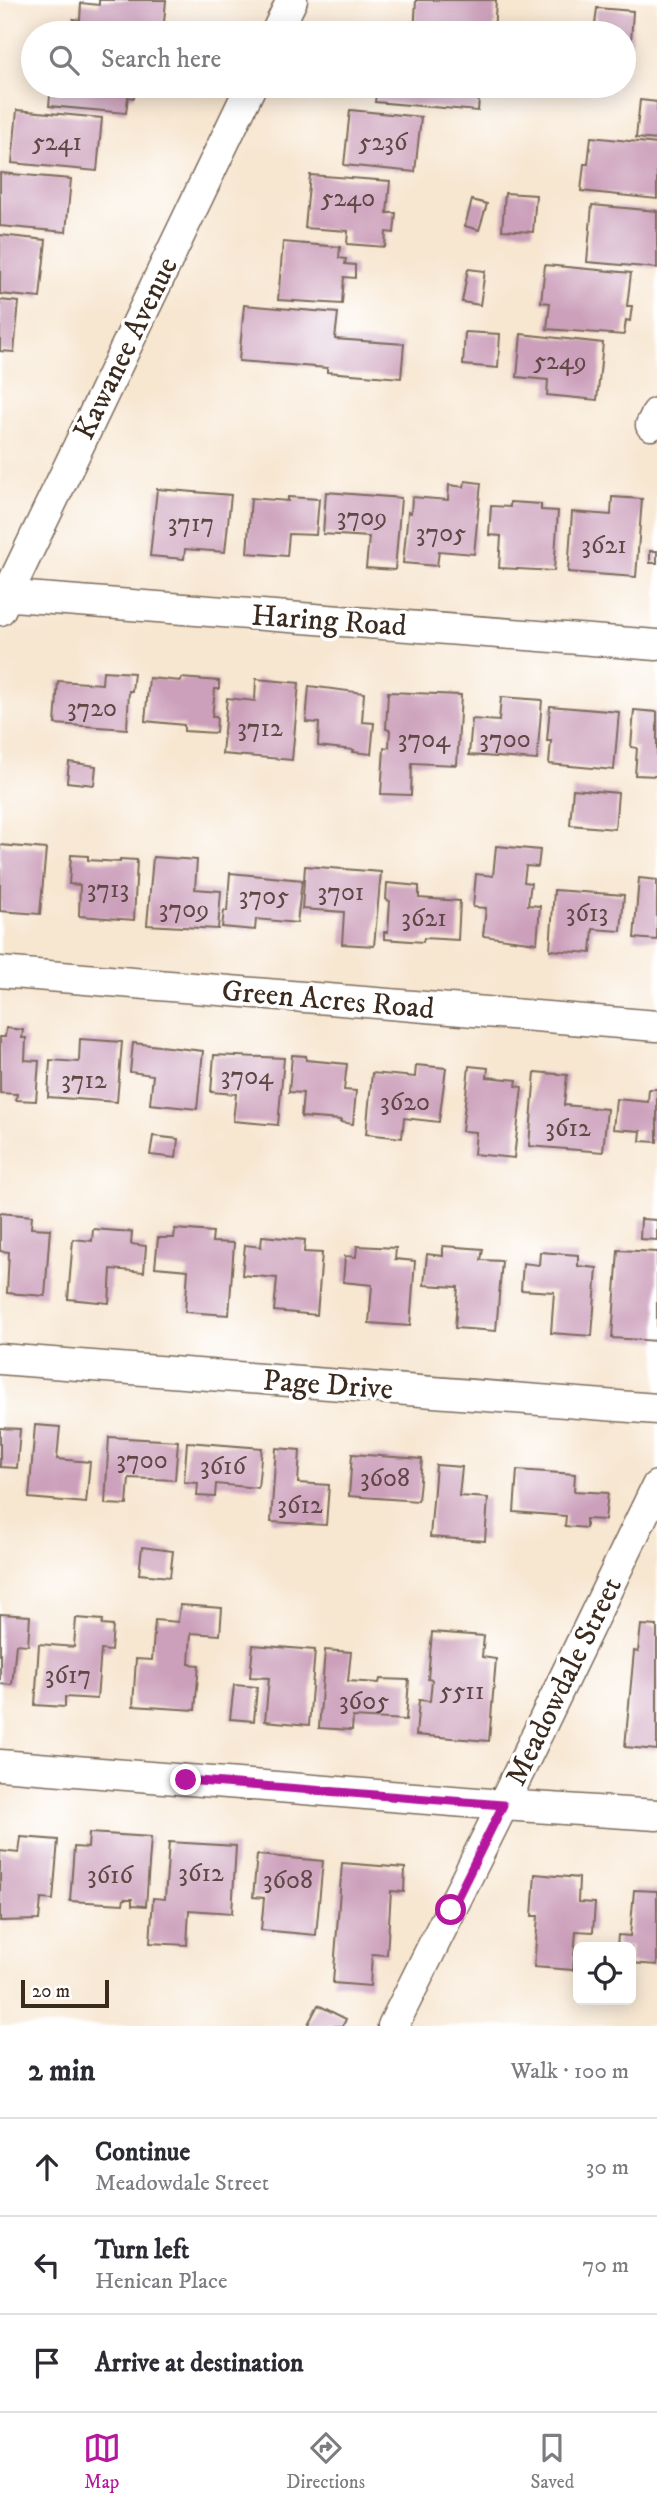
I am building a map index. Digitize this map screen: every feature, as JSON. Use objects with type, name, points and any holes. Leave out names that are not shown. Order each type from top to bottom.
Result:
[{"type":"street","points":[[282,21],[292,0]]},
{"type":"street","name":"Kawanee Avenue","points":[[3,600],[245,98]]},
{"type":"street","name":"Haring Road","points":[[3,600],[657,645]]},
{"type":"street","name":"Green Acres Road","points":[[0,972],[657,1026]]},
{"type":"street","name":"Page Drive","points":[[0,1359],[657,1409]]},
{"type":"street","name":"Meadowdale Street","points":[[393,2026],[657,1486]]},
{"type":"street","points":[[0,1765],[657,1815]]},
{"type":"building","points":[[99,0],[166,0],[164,21],[73,21],[80,20],[81,3],[99,5]]},
{"type":"building","points":[[416,0],[496,0],[495,21],[415,21]]},
{"type":"building","points":[[597,8],[633,11],[632,21],[595,21]]},
{"type":"building","points":[[50,98],[128,98],[126,113],[49,106]]},
{"type":"building","points":[[376,98],[479,98],[478,111],[375,102]]},
{"type":"building","points":[[640,100],[657,102],[657,140],[636,138]]},
{"type":"building","points":[[17,110],[102,118],[97,171],[12,163]]},
{"type":"building","points":[[350,110],[421,117],[415,172],[344,165]]},
{"type":"building","points":[[591,137],[657,144],[657,199],[581,191]]},
{"type":"building","points":[[0,173],[71,179],[66,232],[0,226]]},
{"type":"building","points":[[310,175],[390,181],[387,213],[396,213],[394,233],[386,232],[385,247],[347,244],[348,231],[305,228]]},
{"type":"building","points":[[505,193],[536,195],[533,232],[502,230]]},
{"type":"building","points":[[472,200],[487,204],[479,230],[465,226]]},
{"type":"building","points":[[592,205],[657,211],[657,268],[587,262]]},
{"type":"building","points":[[0,235],[46,240],[40,298],[0,294]]},
{"type":"building","points":[[283,242],[340,247],[339,258],[346,259],[345,264],[355,265],[355,278],[344,277],[342,304],[278,300]]},
{"type":"building","points":[[545,265],[631,273],[627,306],[632,306],[624,335],[547,329],[550,303],[541,302]]},
{"type":"building","points":[[468,269],[485,271],[480,305],[462,302]]},
{"type":"building","points":[[0,300],[19,302],[14,352],[0,351]]},
{"type":"building","points":[[244,305],[338,313],[335,339],[404,344],[401,378],[327,372],[327,368],[239,361]]},
{"type":"building","points":[[465,332],[500,334],[498,368],[463,365]]},
{"type":"building","points":[[521,334],[603,343],[597,400],[547,395],[548,380],[517,377]]},
{"type":"building","points":[[465,481],[481,483],[474,554],[439,551],[437,566],[403,563],[412,497],[448,500],[449,485],[464,487]]},
{"type":"building","points":[[157,489],[231,495],[225,552],[185,549],[184,559],[150,556]]},
{"type":"building","points":[[326,492],[401,498],[395,570],[366,568],[369,537],[323,534]]},
{"type":"building","points":[[288,497],[319,499],[316,535],[289,534],[287,556],[247,553],[251,498],[288,501]]},
{"type":"building","points":[[612,497],[642,499],[636,577],[568,572],[572,512],[611,515]]},
{"type":"building","points":[[510,502],[541,504],[541,510],[558,511],[554,571],[499,568],[501,536],[489,535],[491,506],[510,507]]},
{"type":"building","points":[[650,551],[657,551],[657,563],[650,563]]},
{"type":"building","points":[[103,671],[134,673],[132,691],[129,691],[127,729],[55,724],[58,681],[102,684]]},
{"type":"building","points":[[149,678],[219,681],[219,689],[215,689],[212,717],[217,717],[216,733],[184,731],[184,725],[145,721]]},
{"type":"building","points":[[256,679],[299,683],[292,760],[222,754],[227,698],[255,701]]},
{"type":"building","points":[[309,686],[364,693],[362,722],[374,723],[371,754],[318,746],[319,723],[306,722]]},
{"type":"building","points":[[388,692],[461,695],[457,765],[412,763],[411,795],[381,794],[384,748],[389,747],[390,730],[386,729]]},
{"type":"building","points":[[501,697],[542,700],[537,760],[469,755],[472,719],[499,721]]},
{"type":"building","points":[[550,706],[619,712],[614,770],[549,764],[551,741],[547,741]]},
{"type":"building","points":[[634,710],[657,712],[657,776],[635,775],[637,748],[631,747]]},
{"type":"building","points":[[69,762],[96,766],[94,785],[67,782]]},
{"type":"building","points":[[573,789],[618,793],[615,829],[570,825]]},
{"type":"building","points":[[0,845],[46,849],[40,914],[0,911]]},
{"type":"building","points":[[496,846],[540,850],[538,867],[526,866],[524,882],[531,883],[528,905],[540,906],[537,943],[483,936],[486,908],[473,907],[476,874],[493,876]]},
{"type":"building","points":[[71,855],[88,856],[88,860],[137,860],[134,920],[79,916],[80,885],[69,884]]},
{"type":"building","points":[[153,857],[197,860],[195,889],[221,891],[218,929],[147,925]]},
{"type":"building","points":[[305,866],[381,872],[374,946],[342,944],[344,912],[302,909]]},
{"type":"building","points":[[230,873],[302,880],[297,923],[256,919],[255,930],[222,927],[224,911],[227,911]]},
{"type":"building","points":[[639,878],[657,880],[657,940],[634,938]]},
{"type":"building","points":[[387,883],[419,886],[419,898],[460,901],[458,940],[424,938],[423,942],[384,939],[384,932],[388,932],[390,901],[386,900]]},
{"type":"building","points":[[554,890],[624,895],[621,931],[593,929],[591,953],[550,950]]},
{"type":"building","points":[[6,1028],[23,1030],[22,1038],[26,1038],[25,1060],[39,1061],[36,1101],[16,1100],[17,1094],[0,1093],[0,1037],[5,1037]]},
{"type":"building","points":[[80,1039],[122,1042],[117,1102],[48,1097],[50,1060],[79,1062]]},
{"type":"building","points":[[133,1043],[203,1051],[197,1109],[150,1104],[153,1075],[130,1072]]},
{"type":"building","points":[[214,1055],[284,1058],[278,1125],[233,1121],[236,1094],[211,1092]]},
{"type":"building","points":[[292,1055],[306,1056],[306,1060],[347,1064],[344,1090],[356,1091],[353,1124],[340,1122],[341,1120],[301,1117],[303,1093],[289,1092]]},
{"type":"building","points":[[416,1065],[446,1068],[439,1122],[404,1118],[402,1138],[366,1134],[372,1073],[415,1077]]},
{"type":"building","points":[[469,1066],[488,1068],[487,1077],[517,1080],[516,1086],[522,1087],[514,1158],[474,1154],[476,1132],[462,1131]]},
{"type":"building","points":[[535,1072],[567,1075],[564,1105],[607,1109],[603,1152],[529,1146]]},
{"type":"building","points":[[649,1089],[657,1089],[657,1142],[640,1141],[641,1131],[613,1129],[616,1099],[648,1102]]},
{"type":"building","points":[[153,1136],[178,1139],[176,1158],[150,1155]]},
{"type":"building","points":[[0,1213],[32,1216],[31,1228],[50,1229],[45,1296],[7,1293],[9,1252],[0,1251]]},
{"type":"building","points":[[641,1219],[657,1220],[657,1240],[640,1239]]},
{"type":"building","points":[[93,1229],[132,1232],[131,1244],[146,1246],[144,1272],[111,1269],[109,1303],[68,1299],[73,1239],[92,1241]]},
{"type":"building","points":[[175,1229],[213,1232],[212,1242],[234,1243],[229,1315],[185,1312],[188,1270],[155,1267],[158,1238],[174,1238]]},
{"type":"building","points":[[262,1236],[305,1240],[304,1252],[322,1253],[317,1315],[274,1311],[277,1278],[242,1275],[245,1245],[261,1247]]},
{"type":"building","points":[[357,1246],[396,1248],[395,1259],[415,1261],[410,1326],[369,1323],[372,1285],[343,1282],[345,1256],[356,1257]]},
{"type":"building","points":[[443,1246],[483,1249],[481,1260],[502,1261],[496,1331],[455,1328],[458,1287],[424,1285],[427,1254],[443,1256]]},
{"type":"building","points":[[618,1250],[657,1252],[657,1341],[612,1338]]},
{"type":"building","points":[[540,1252],[578,1255],[578,1266],[597,1268],[592,1336],[551,1333],[554,1292],[521,1290],[523,1263],[539,1265]]},
{"type":"building","points":[[35,1425],[60,1427],[57,1459],[90,1462],[86,1503],[29,1498]]},
{"type":"building","points":[[0,1428],[20,1429],[17,1468],[0,1467]]},
{"type":"building","points":[[109,1437],[178,1441],[175,1480],[129,1478],[127,1505],[105,1504]]},
{"type":"building","points":[[187,1442],[262,1448],[258,1488],[216,1484],[215,1497],[197,1496],[198,1483],[184,1482]]},
{"type":"building","points":[[276,1448],[300,1450],[298,1483],[329,1485],[326,1525],[271,1522]]},
{"type":"building","points":[[352,1454],[422,1459],[418,1501],[349,1496]]},
{"type":"building","points":[[436,1465],[462,1467],[459,1496],[488,1498],[485,1541],[430,1537]]},
{"type":"building","points":[[517,1470],[575,1474],[574,1491],[608,1493],[605,1520],[586,1519],[586,1528],[565,1526],[566,1516],[514,1512]]},
{"type":"building","points":[[142,1547],[173,1551],[170,1577],[139,1574]]},
{"type":"building","points":[[180,1605],[222,1608],[220,1635],[191,1633],[189,1664],[199,1665],[195,1710],[133,1706],[136,1659],[152,1660],[155,1620],[178,1622]]},
{"type":"building","points":[[0,1614],[30,1616],[28,1645],[16,1644],[12,1685],[0,1684]]},
{"type":"building","points":[[76,1618],[103,1620],[102,1625],[113,1626],[111,1651],[101,1650],[97,1699],[65,1697],[65,1707],[35,1705],[39,1644],[74,1647]]},
{"type":"building","points":[[641,1625],[657,1626],[657,1750],[625,1747],[634,1651],[638,1652]]},
{"type":"building","points":[[432,1632],[484,1636],[482,1657],[496,1659],[489,1741],[416,1735],[419,1700],[430,1701],[432,1680],[428,1679]]},
{"type":"building","points":[[253,1645],[315,1650],[309,1725],[265,1721],[269,1678],[250,1677]]},
{"type":"building","points":[[325,1650],[351,1652],[348,1681],[379,1683],[380,1679],[409,1680],[406,1720],[353,1717],[352,1730],[319,1728]]},
{"type":"building","points":[[234,1685],[257,1687],[254,1721],[230,1719]]},
{"type":"building","points":[[89,1833],[151,1837],[146,1906],[132,1905],[132,1899],[124,1899],[123,1904],[70,1901],[74,1847],[88,1848]]},
{"type":"building","points":[[21,1837],[58,1840],[53,1900],[41,1899],[39,1920],[0,1921],[0,1851],[19,1853]]},
{"type":"building","points":[[169,1842],[236,1846],[232,1913],[189,1910],[187,1945],[150,1943],[153,1898],[165,1899]]},
{"type":"building","points":[[257,1855],[323,1861],[316,1935],[261,1930],[264,1898],[253,1897]]},
{"type":"building","points":[[342,1863],[405,1868],[404,1892],[391,1891],[387,1955],[372,1954],[370,1986],[333,1983]]},
{"type":"building","points":[[535,1874],[579,1878],[578,1902],[595,1903],[593,1932],[576,1931],[573,1942],[573,1970],[534,1967],[538,1916],[532,1916]]},
{"type":"building","points":[[634,1890],[657,1891],[657,1965],[636,1963],[636,1942],[617,1942],[618,1935],[630,1936]]},
{"type":"building","points":[[318,2005],[346,2019],[343,2026],[307,2026]]},
{"type":"route","points":[[186,1780],[503,1805],[451,1910]]}]
